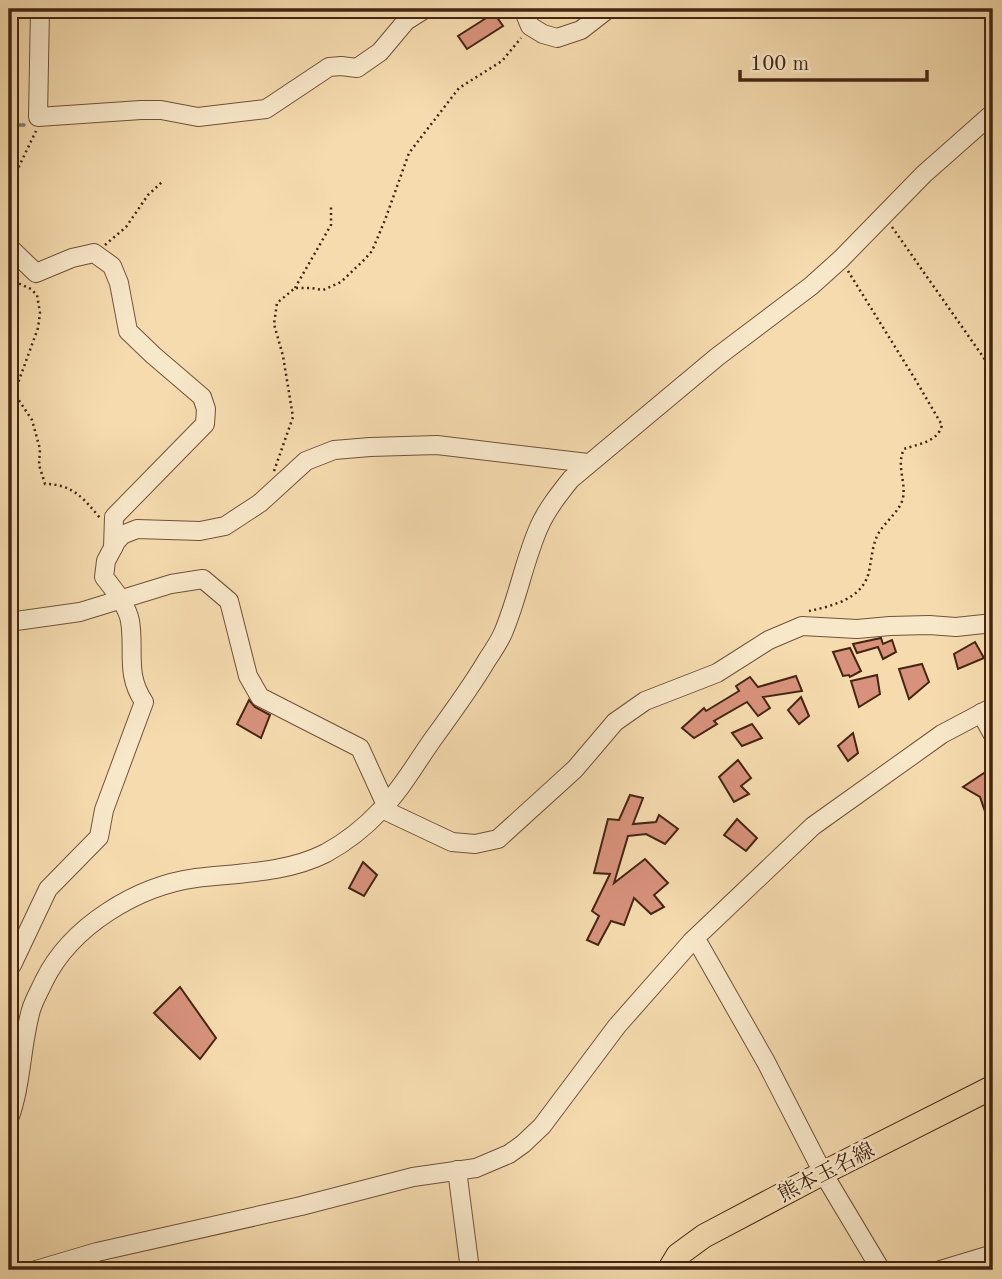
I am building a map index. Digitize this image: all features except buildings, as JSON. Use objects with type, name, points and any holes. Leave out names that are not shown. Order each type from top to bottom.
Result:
[{"type":"main road","name":"熊本玉名線","points":[[669,1270],[678,1255],[704,1236],[993,1087]]},
{"type":"street","points":[[40,9],[38,117],[141,110],[161,110],[198,117],[266,109],[329,68],[357,68],[380,52],[406,22],[425,9]]},
{"type":"street","points":[[523,9],[530,26],[557,38],[581,30],[608,9]]},
{"type":"street","points":[[9,1119],[32,1009],[45,979],[64,950],[93,923],[117,906],[159,887],[193,879],[279,868],[325,853],[350,838],[384,807],[474,681],[502,636],[539,526],[554,500],[571,479],[717,357],[811,286],[924,174],[993,113]]},
{"type":"street","points":[[9,247],[36,273],[72,258],[94,253],[112,266],[119,283],[128,331],[202,397],[206,409],[205,424],[114,517],[113,548]]},
{"type":"street","points":[[12,965],[48,889],[99,836],[104,810],[144,702],[135,690],[130,619],[121,600],[104,577],[106,561],[122,535],[137,529],[200,531],[226,526],[260,503],[306,461],[334,450],[436,445],[588,463]]},
{"type":"street","points":[[9,622],[80,612],[171,584],[203,579],[229,601],[248,676],[260,697],[360,748],[384,807],[452,842],[475,844],[498,839],[575,769],[615,722],[645,701],[717,673],[769,640],[802,626],[857,629],[891,626],[956,627],[993,623]]},
{"type":"street","points":[[36,1270],[97,1252],[301,1206],[413,1177],[476,1168],[509,1154],[542,1126],[617,1026],[692,941],[813,826],[942,734],[987,710],[993,736]]},
{"type":"street","points":[[692,941],[701,946],[760,1051],[823,1173],[881,1270]]},
{"type":"street","points":[[457,1170],[470,1270]]},
{"type":"street","points":[[940,1270],[993,1254]]},
{"type":"path","points":[[295,288],[323,290],[341,282],[365,259],[372,251],[385,220],[409,153],[459,88],[502,61],[530,26]]},
{"type":"path","points":[[9,187],[34,138],[38,117]]},
{"type":"path","points":[[94,253],[126,227],[148,195],[163,181]]},
{"type":"path","points":[[272,475],[293,417],[283,356],[274,324],[277,303],[295,288],[331,225],[331,205]]},
{"type":"path","points":[[884,216],[993,370]]},
{"type":"path","points":[[800,612],[819,609],[851,597],[862,588],[869,575],[874,543],[882,527],[900,505],[903,496],[900,458],[904,449],[932,440],[942,425],[841,259]]},
{"type":"path","points":[[9,279],[31,289],[37,295],[40,313],[38,328],[16,396],[32,420],[40,449],[39,465],[46,484],[58,484],[72,490],[83,498],[101,519]]},
{"type":"waterway","points":[[9,125],[24,125]]}]
